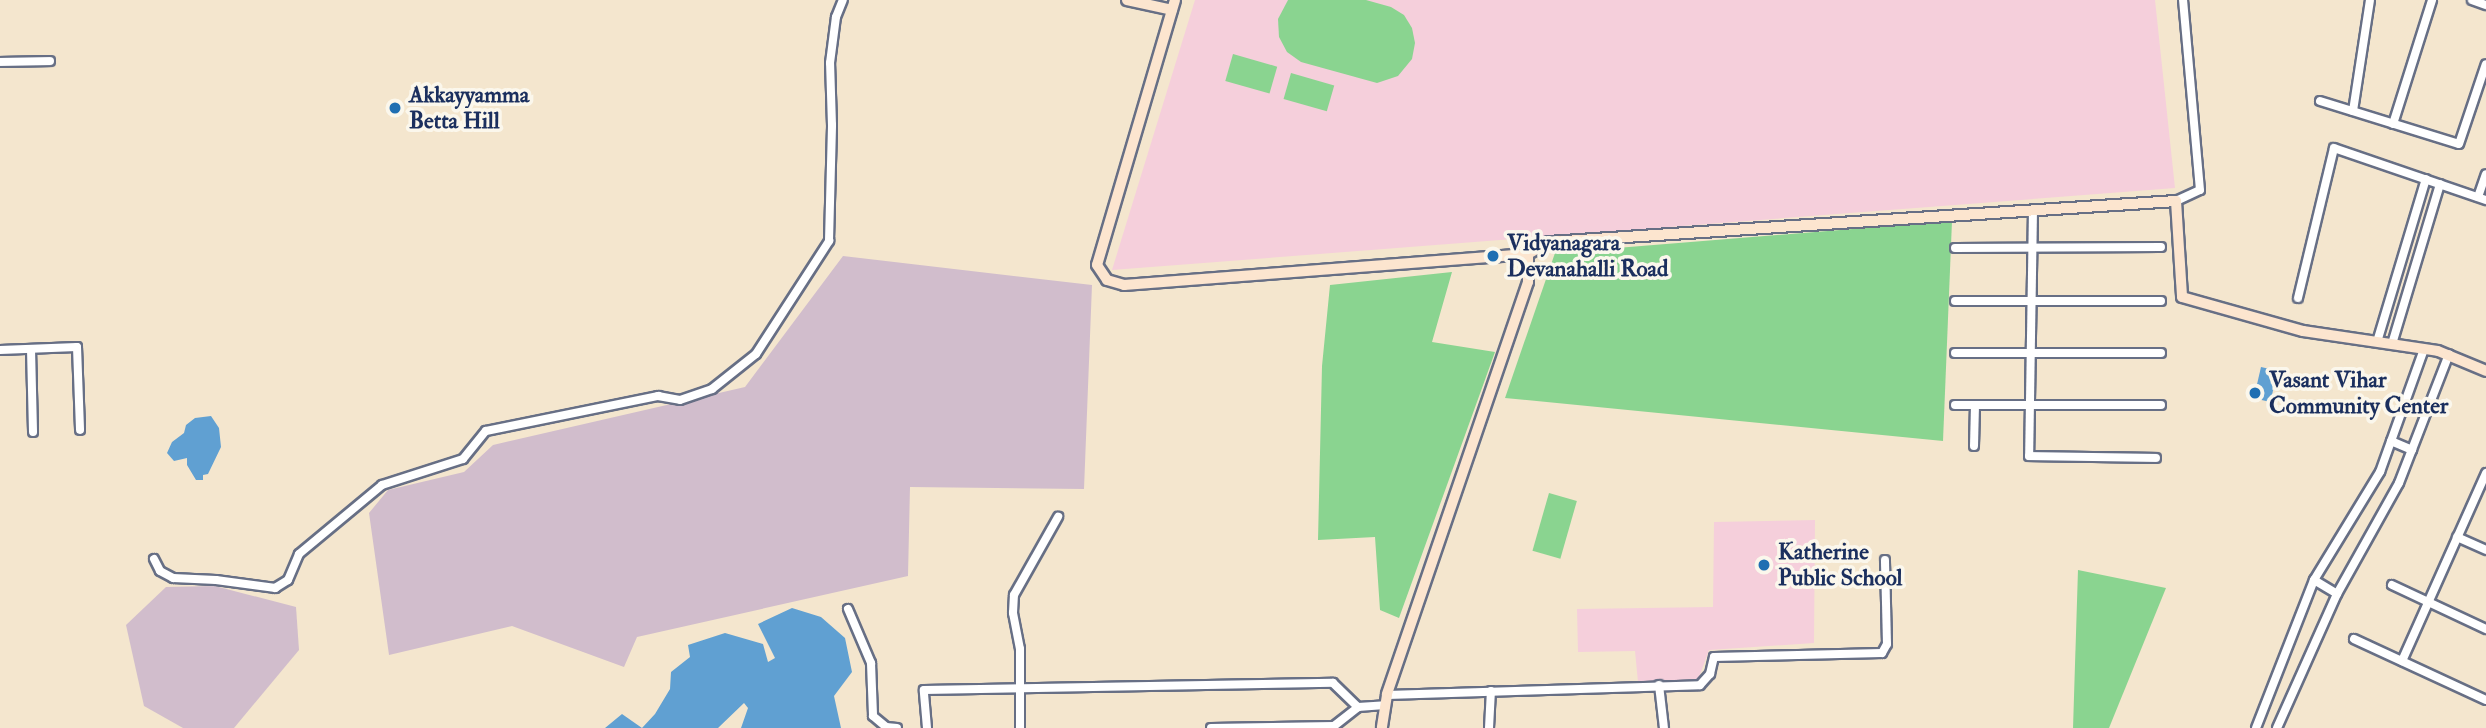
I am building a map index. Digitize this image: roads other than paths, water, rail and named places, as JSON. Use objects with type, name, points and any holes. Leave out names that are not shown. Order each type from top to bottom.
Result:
[{"type":"main road","points":[[1127,0],[1174,5],[1097,265],[1107,281],[1124,285],[1528,254],[1549,242],[2176,201],[2182,297],[2303,331],[2449,354],[2486,371]]},
{"type":"main road","points":[[1382,728],[1386,700],[1528,282],[1528,254]]},
{"type":"street","points":[[154,558],[160,571],[173,579],[216,580],[275,588],[288,580],[299,554],[382,485],[463,460],[486,431],[658,396],[680,400],[712,389],[756,354],[829,241],[832,125],[830,63],[836,17],[843,0]]},
{"type":"street","points":[[2176,201],[2200,190],[2183,0]]},
{"type":"street","points":[[2353,111],[2370,0]]},
{"type":"street","points":[[2393,124],[2432,0]]},
{"type":"street","points":[[2472,0],[2486,5]]},
{"type":"street","points":[[0,62],[50,61]]},
{"type":"street","points":[[2320,101],[2459,144],[2486,64]]},
{"type":"street","points":[[2298,298],[2334,148],[2482,198],[2486,174]]},
{"type":"street","points":[[2377,342],[2426,179]]},
{"type":"street","points":[[2392,344],[2440,184]]},
{"type":"street","points":[[2033,210],[2029,456],[2156,458]]},
{"type":"street","points":[[1955,248],[2161,247]]},
{"type":"street","points":[[1955,301],[2161,301]]},
{"type":"street","points":[[0,350],[77,347],[80,430]]},
{"type":"street","points":[[31,349],[33,432]]},
{"type":"street","points":[[2256,728],[2314,580],[2380,472],[2424,349]]},
{"type":"street","points":[[1955,354],[2161,353]]},
{"type":"street","points":[[2277,728],[2337,594],[2399,483],[2449,354]]},
{"type":"street","points":[[1955,405],[2161,405]]},
{"type":"street","points":[[1974,446],[1975,405]]},
{"type":"street","points":[[2391,441],[2412,450]]},
{"type":"street","points":[[2402,661],[2486,472]]},
{"type":"street","points":[[1020,728],[1014,595],[1058,517]]},
{"type":"street","points":[[2457,537],[2486,550]]},
{"type":"street","points":[[1212,728],[1334,726],[1358,707],[1386,700],[1491,691],[1700,685],[1710,674],[1714,657],[1884,652],[1887,644],[1885,560]]},
{"type":"street","points":[[2314,580],[2337,594]]},
{"type":"street","points":[[2392,585],[2486,629]]},
{"type":"street","points":[[848,609],[871,663],[873,716],[886,727],[897,728]]},
{"type":"street","points":[[2354,639],[2486,700]]},
{"type":"street","points":[[927,728],[925,690],[1333,683],[1358,707]]},
{"type":"street","points":[[1659,685],[1664,728]]},
{"type":"street","points":[[1489,728],[1491,691]]},
{"type":"water","points":[[2261,367],[2278,371],[2270,402],[2254,398]]},
{"type":"water","points":[[211,416],[219,428],[221,447],[208,474],[203,475],[203,480],[196,480],[187,465],[187,458],[174,461],[167,453],[172,442],[184,433],[186,425],[195,418]]},
{"type":"water","points":[[792,608],[821,617],[845,638],[852,672],[834,696],[841,728],[741,728],[748,708],[744,703],[718,728],[642,728],[655,714],[670,689],[671,672],[690,657],[688,645],[725,633],[763,644],[768,662],[775,658],[758,624]]},
{"type":"water","points":[[622,714],[642,728],[605,728]]},
{"type":"place","name":"Akkayyamma Betta Hill","points":[[395,108]]},
{"type":"place","name":"Vidyanagara Devanahalli Road","points":[[1493,256]]},
{"type":"place","name":"Vasant Vihar Community Center","points":[[2255,393]]},
{"type":"place","name":"Katherine Public School","points":[[1764,565]]}]
